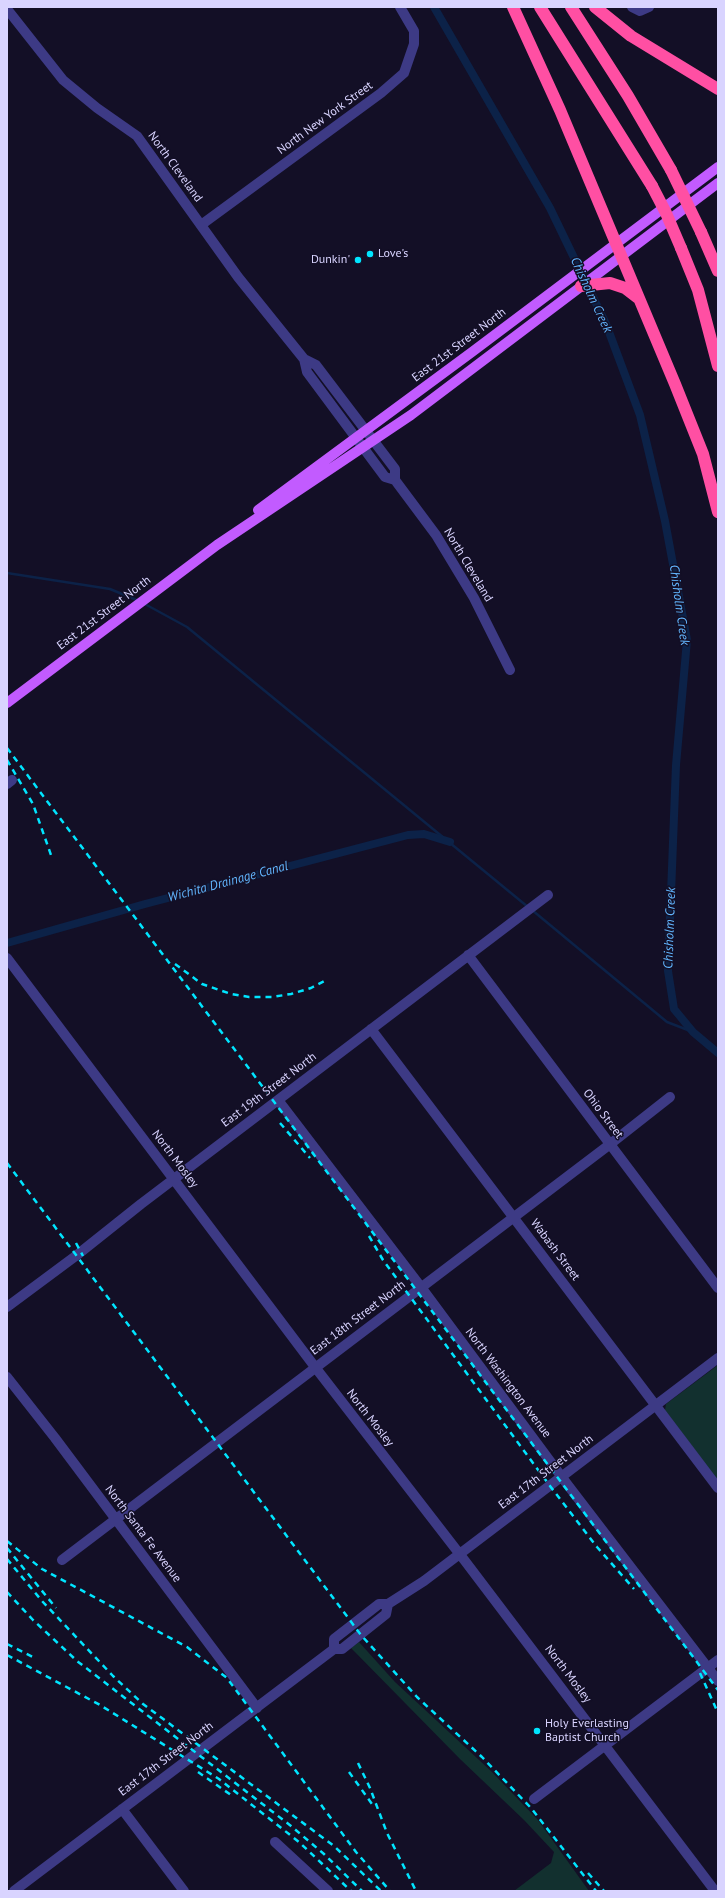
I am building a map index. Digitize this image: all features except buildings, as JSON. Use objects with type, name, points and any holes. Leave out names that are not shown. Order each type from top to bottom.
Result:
[{"type":"highway","points":[[513,7],[560,110],[641,301],[703,454],[718,512]]},
{"type":"highway","points":[[540,7],[652,186],[666,214],[698,290],[718,366]]},
{"type":"highway","points":[[571,7],[628,96],[670,170],[702,232],[718,272]]},
{"type":"highway","points":[[595,7],[631,36],[718,89]]},
{"type":"highway","points":[[581,286],[610,283],[625,288],[641,301]]},
{"type":"main road","name":"East 21st Street North","points":[[217,545],[267,503],[718,167]]},
{"type":"main road","name":"East 21st Street North","points":[[7,704],[125,613],[217,545],[410,415],[718,183]]},
{"type":"street","name":"North New York Street","points":[[201,225],[381,93],[404,74],[414,44],[414,31],[400,7]]},
{"type":"street","points":[[632,7],[640,11],[647,8]]},
{"type":"street","name":"North Cleveland","points":[[7,9],[63,80],[97,108],[137,136],[238,277],[304,360],[307,372],[355,438],[385,477],[395,480],[436,535],[474,598],[510,670]]},
{"type":"street","name":"North Cleveland","points":[[304,360],[316,365],[366,430],[395,469],[395,480]]},
{"type":"street","name":"East 19th Street North","points":[[7,1307],[548,895]]},
{"type":"street","name":"Ohio Street","points":[[468,955],[718,1288]]},
{"type":"street","name":"North Mosley","points":[[7,958],[314,1367],[460,1554],[716,1891]]},
{"type":"street","name":"Wabash Street","points":[[371,1029],[718,1488]]},
{"type":"street","name":"East 18th Street North","points":[[62,1560],[314,1367],[610,1145],[670,1097]]},
{"type":"street","name":"North Washington Avenue","points":[[278,1100],[420,1287],[561,1477],[718,1681]]},
{"type":"street","name":"East 17th Street North","points":[[16,1890],[334,1650],[342,1649],[386,1614],[388,1604],[424,1581],[718,1358]]},
{"type":"street","name":"North Santa Fe Avenue","points":[[7,1377],[116,1518],[257,1708]]},
{"type":"street","points":[[534,1799],[718,1660]]},
{"type":"street","points":[[122,1809],[184,1891]]},
{"type":"street","points":[[276,1842],[328,1891]]},
{"type":"green space","points":[[718,1365],[718,1481],[665,1410],[666,1404]]},
{"type":"green space","points":[[359,1642],[395,1682],[492,1772],[538,1820],[589,1891],[514,1891],[551,1863],[554,1852],[524,1820],[460,1759],[351,1648]]},
{"type":"waterway","name":"Chisholm Creek","points":[[434,7],[550,208],[606,324],[640,415],[665,521],[687,640],[676,765],[668,971],[674,1009],[693,1032],[718,1053]]},
{"type":"waterway","points":[[7,573],[110,589],[139,601]]},
{"type":"waterway","points":[[143,603],[187,627],[528,907]]},
{"type":"waterway","name":"Wichita Drainage Canal","points":[[7,943],[145,904],[408,835],[424,834],[450,842]]},
{"type":"waterway","points":[[532,910],[667,1022],[693,1032]]},
{"type":"railway","points":[[7,748],[718,1690]]},
{"type":"railway","points":[[7,760],[33,804],[51,855]]},
{"type":"railway","points":[[175,964],[202,984],[231,994],[249,997],[272,997],[291,994],[311,988],[328,979]]},
{"type":"railway","points":[[280,1123],[310,1158]]},
{"type":"railway","points":[[7,1163],[361,1635],[417,1697],[482,1757],[531,1808],[596,1891]]},
{"type":"railway","points":[[369,1236],[383,1260],[550,1486],[597,1547],[634,1589]]},
{"type":"railway","points":[[76,1243],[83,1256]]},
{"type":"railway","points":[[7,1541],[42,1569],[187,1647],[227,1678],[356,1852],[390,1891]]},
{"type":"railway","points":[[7,1548],[56,1608]]},
{"type":"railway","points":[[7,1559],[42,1601],[113,1676],[143,1704],[334,1846],[381,1891]]},
{"type":"railway","points":[[7,1592],[33,1620],[77,1661],[291,1826],[324,1854],[362,1891]]},
{"type":"railway","points":[[7,1644],[33,1657]]},
{"type":"railway","points":[[7,1655],[100,1705],[219,1779],[299,1842],[351,1891]]},
{"type":"railway","points":[[700,1673],[718,1713]]},
{"type":"railway","points":[[358,1763],[370,1788],[387,1833],[416,1891]]},
{"type":"railway","points":[[198,1772],[231,1795]]},
{"type":"railway","points":[[349,1772],[372,1804]]},
{"type":"railway","points":[[588,1873],[604,1891]]},
{"type":"place","name":"Love's","points":[[370,254]]},
{"type":"place","name":"Dunkin'","points":[[358,260]]},
{"type":"place","name":"Holy Everlasting Baptist Church","points":[[537,1731]]}]
